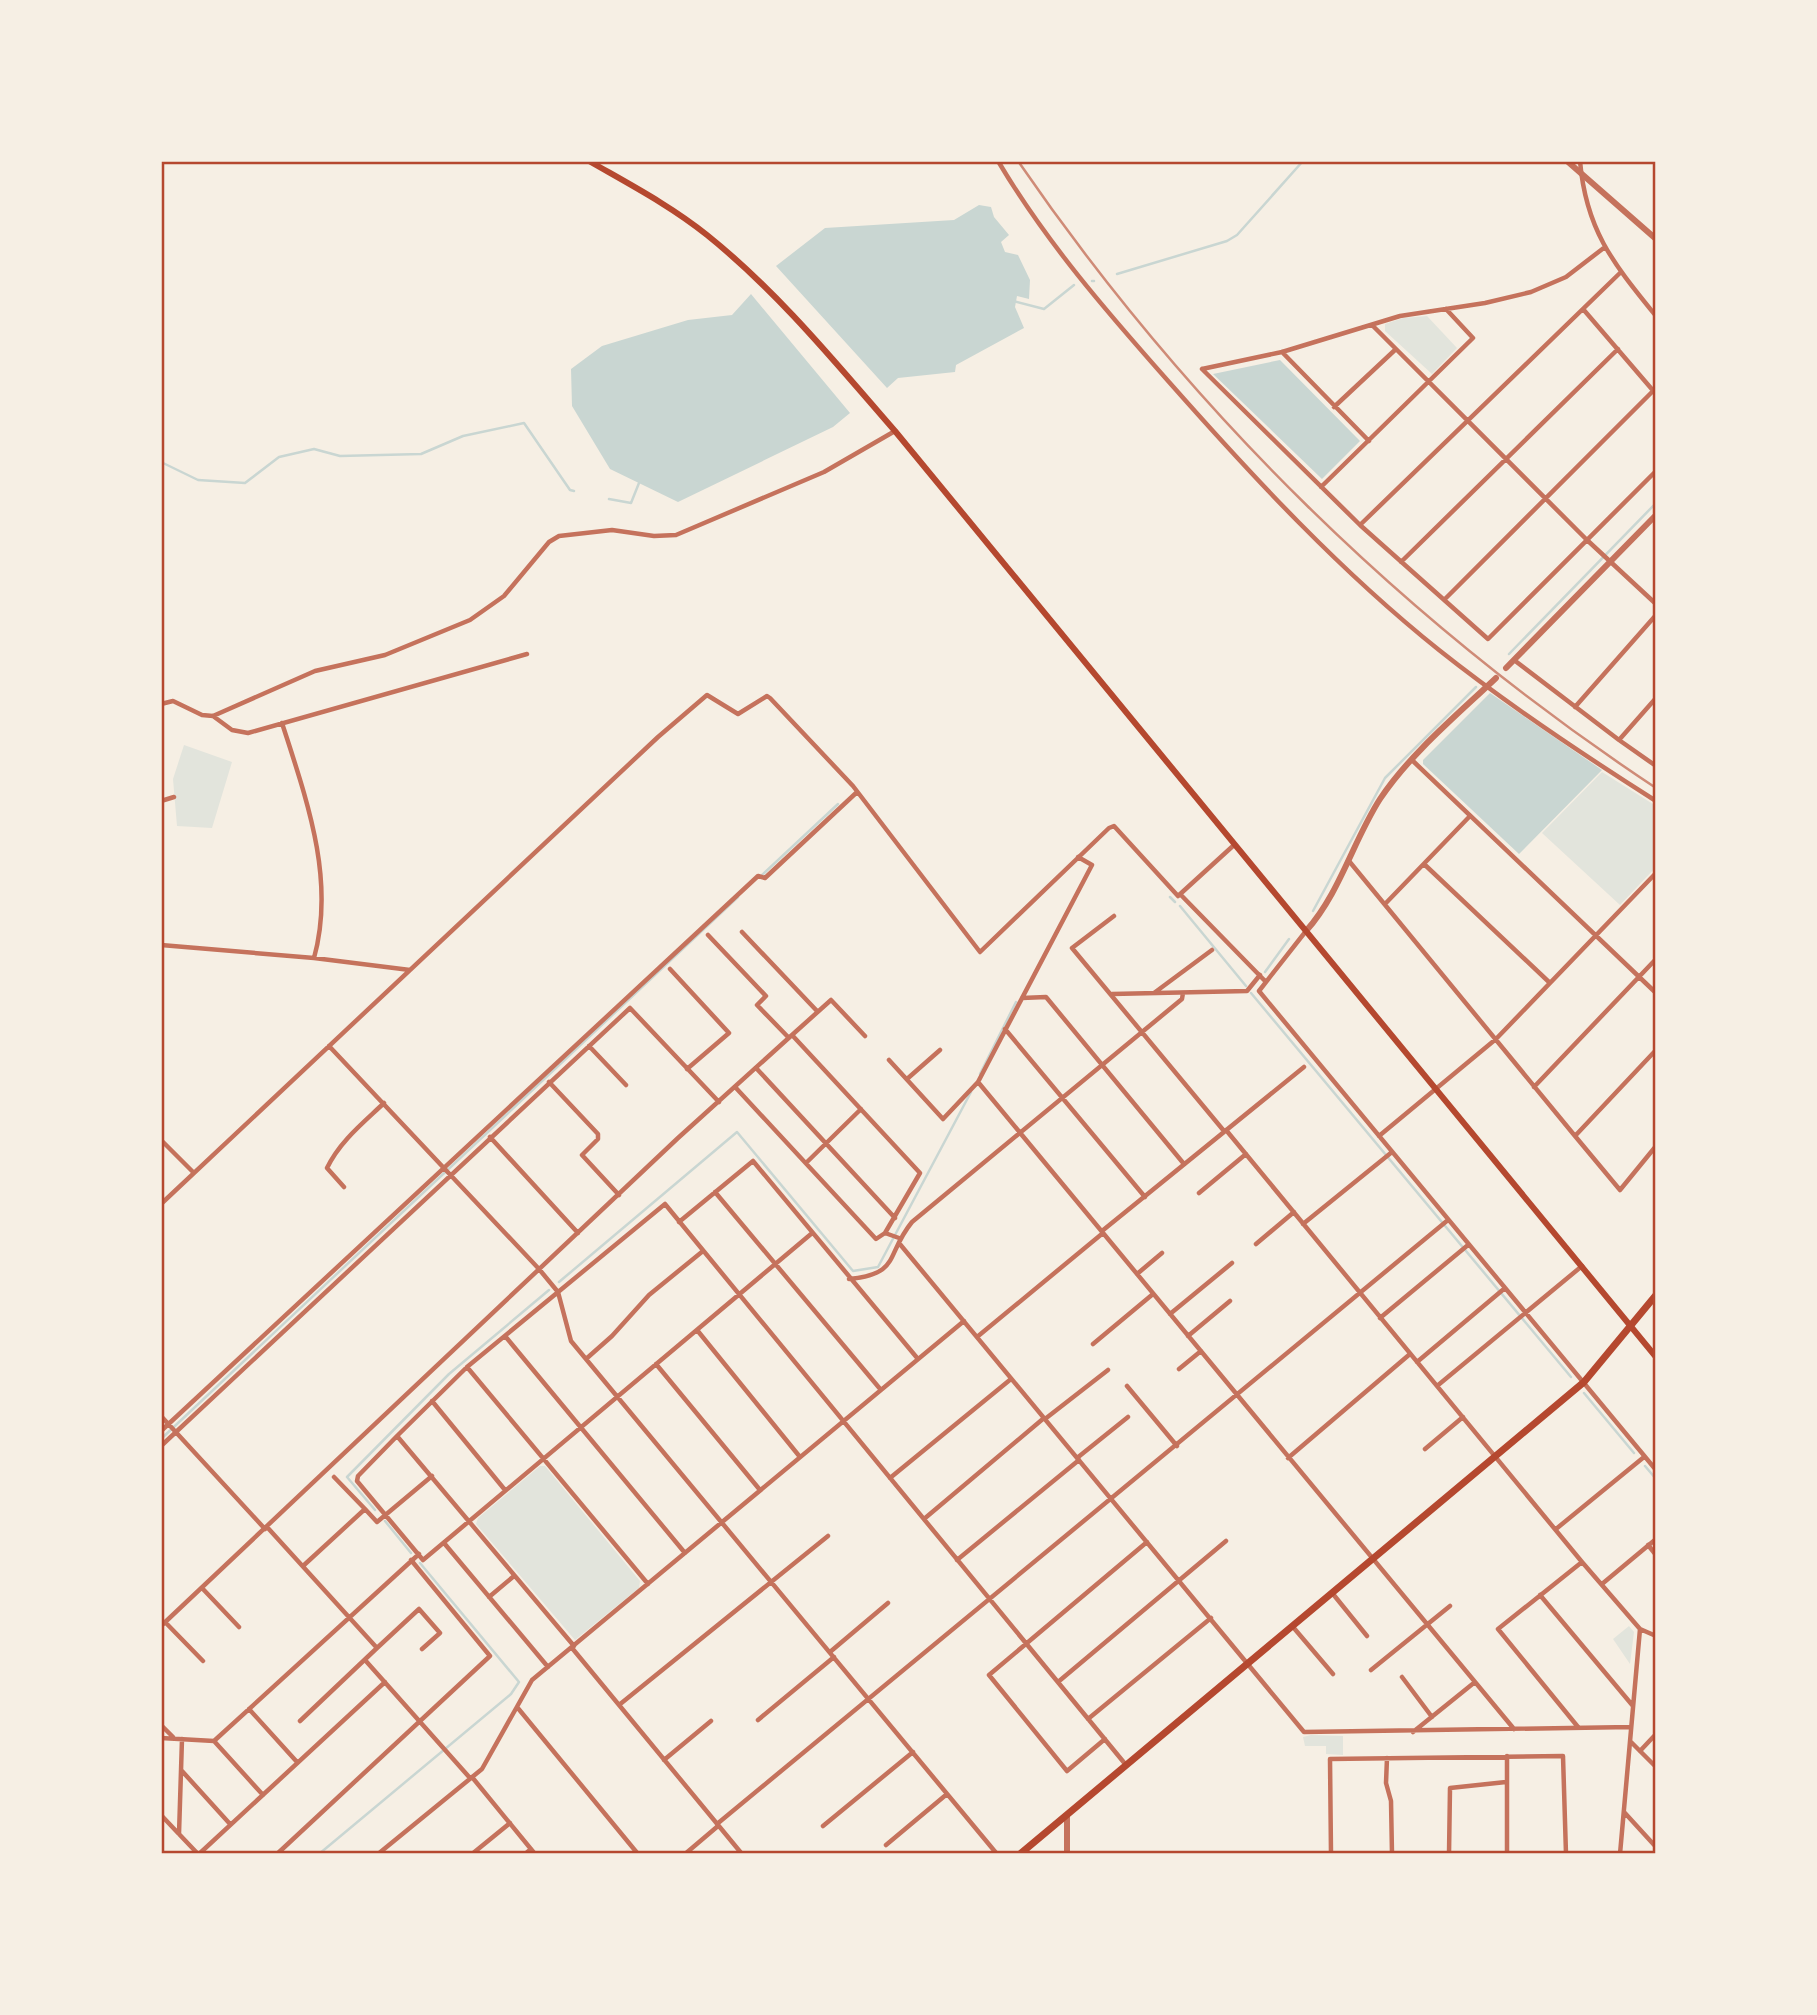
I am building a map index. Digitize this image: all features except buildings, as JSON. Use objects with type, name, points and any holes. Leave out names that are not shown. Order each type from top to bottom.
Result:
[{"type":"main road","points":[[589,161],[667,206],[739,262],[798,318],[895,431],[1656,1357]]},
{"type":"main road","points":[[1020,1854],[1584,1382],[1656,1295]]},
{"type":"street","points":[[998,161],[1066,263],[1235,457],[1348,571],[1487,687],[1656,802]]},
{"type":"street","points":[[1567,161],[1656,239]]},
{"type":"street","points":[[1580,161],[1591,222],[1621,272],[1656,316]]},
{"type":"street","points":[[1605,247],[1566,277],[1549,285],[1485,303],[1446,308],[1372,325],[1282,352],[1202,369],[1360,525],[1488,639],[1656,471]]},
{"type":"street","points":[[1360,525],[1621,272]]},
{"type":"street","points":[[1321,487],[1473,338],[1446,308]]},
{"type":"street","points":[[1444,600],[1655,393],[1583,309]]},
{"type":"street","points":[[1372,325],[1587,540],[1656,604]]},
{"type":"street","points":[[1334,407],[1396,349]]},
{"type":"street","points":[[1401,562],[1618,349]]},
{"type":"street","points":[[1282,352],[1369,441]]},
{"type":"street","points":[[213,716],[315,671],[385,655],[470,620],[504,596],[549,542],[559,536],[612,530],[654,536],[676,535],[824,471],[895,431]]},
{"type":"street","points":[[1506,668],[1606,558],[1656,515]]},
{"type":"street","points":[[1575,707],[1656,615]]},
{"type":"street","points":[[161,704],[173,701],[202,715],[213,716],[241,734],[527,653]]},
{"type":"street","points":[[1514,660],[1656,766]]},
{"type":"street","points":[[1496,678],[1413,761],[1378,802],[1330,898],[1259,991],[1379,1136],[1389,1155],[1656,1470]]},
{"type":"street","points":[[161,1204],[658,737],[707,695],[738,714],[767,696],[770,698],[856,793],[979,952],[1079,857],[1115,827],[1178,896],[1180,894],[1266,982]]},
{"type":"street","points":[[1619,740],[1656,698]]},
{"type":"street","points":[[282,723],[305,795],[320,875],[322,922],[314,958]]},
{"type":"street","points":[[1413,761],[1656,993]]},
{"type":"street","points":[[161,1446],[758,876],[765,878],[856,793]]},
{"type":"street","points":[[161,800],[174,797]]},
{"type":"street","points":[[1385,904],[1470,816]]},
{"type":"street","points":[[1180,894],[1234,845]]},
{"type":"street","points":[[889,1060],[943,1119],[960,1102],[978,1082],[1092,865],[1079,857]]},
{"type":"street","points":[[1349,860],[1620,1190],[1656,1146]]},
{"type":"street","points":[[1424,864],[1550,983]]},
{"type":"street","points":[[1379,1136],[1496,1040],[1656,873]]},
{"type":"street","points":[[1114,916],[1072,948],[1246,1154],[1582,1562],[1640,1629],[1656,1636]]},
{"type":"street","points":[[742,932],[817,1011]]},
{"type":"street","points":[[708,935],[766,996],[757,1005],[920,1172],[885,1233],[876,1239],[736,1088]]},
{"type":"street","points":[[161,945],[314,958],[411,970]]},
{"type":"street","points":[[1154,993],[1212,950]]},
{"type":"street","points":[[1534,1087],[1656,959]]},
{"type":"street","points":[[670,968],[729,1033],[687,1069]]},
{"type":"street","points":[[1111,995],[1247,991],[1260,975]]},
{"type":"street","points":[[849,1279],[878,1275],[890,1263],[899,1240],[912,1222],[1182,999],[1182,993]]},
{"type":"street","points":[[1021,998],[1046,998],[1184,1164]]},
{"type":"street","points":[[203,1661],[163,1624],[817,1011],[831,1000],[864,1036]]},
{"type":"street","points":[[161,1431],[630,1008],[719,1102]]},
{"type":"street","points":[[1005,1029],[1144,1197]]},
{"type":"street","points":[[329,1045],[558,1292],[571,1341],[997,1854]]},
{"type":"street","points":[[589,1046],[626,1085]]},
{"type":"street","points":[[907,1079],[940,1050]]},
{"type":"street","points":[[1575,1136],[1656,1050]]},
{"type":"street","points":[[977,1337],[1304,1067]]},
{"type":"street","points":[[757,1069],[895,1218]]},
{"type":"street","points":[[549,1082],[598,1134],[597,1139],[582,1155],[619,1195]]},
{"type":"street","points":[[978,1082],[1514,1730]]},
{"type":"street","points":[[344,1187],[327,1168],[344,1141],[384,1103]]},
{"type":"street","points":[[806,1163],[861,1109]]},
{"type":"street","points":[[490,1137],[578,1233]]},
{"type":"street","points":[[161,1140],[194,1174]]},
{"type":"street","points":[[1199,1193],[1246,1154]]},
{"type":"street","points":[[1303,1224],[1389,1155]]},
{"type":"street","points":[[679,1222],[753,1161],[811,1234],[918,1359]]},
{"type":"street","points":[[715,1192],[881,1390]]},
{"type":"street","points":[[811,1234],[739,1296],[469,1520],[424,1560],[357,1481],[358,1476],[467,1367],[665,1204],[739,1296],[1127,1766]]},
{"type":"street","points":[[1256,1244],[1294,1212]]},
{"type":"street","points":[[685,1854],[1447,1221]]},
{"type":"street","points":[[885,1233],[899,1240],[1304,1732],[1631,1727]]},
{"type":"street","points":[[1380,1318],[1468,1245]]},
{"type":"street","points":[[586,1359],[649,1295],[703,1251]]},
{"type":"street","points":[[1137,1274],[1162,1253]]},
{"type":"street","points":[[1170,1314],[1232,1263]]},
{"type":"street","points":[[1437,1386],[1582,1266]]},
{"type":"street","points":[[1417,1362],[1504,1289]]},
{"type":"street","points":[[1093,1345],[1153,1294]]},
{"type":"street","points":[[1188,1336],[1230,1301]]},
{"type":"street","points":[[378,1854],[482,1769],[532,1680],[964,1321]]},
{"type":"street","points":[[697,1330],[800,1457]]},
{"type":"street","points":[[505,1336],[685,1553]]},
{"type":"street","points":[[1179,1369],[1201,1351]]},
{"type":"street","points":[[1287,1458],[1410,1354]]},
{"type":"street","points":[[656,1364],[760,1490]]},
{"type":"street","points":[[467,1367],[648,1584]]},
{"type":"street","points":[[924,1518],[1108,1370]]},
{"type":"street","points":[[890,1478],[1011,1379]]},
{"type":"street","points":[[1127,1386],[1177,1446]]},
{"type":"street","points":[[432,1401],[505,1490]]},
{"type":"street","points":[[161,1416],[377,1648]]},
{"type":"street","points":[[957,1560],[1128,1417]]},
{"type":"street","points":[[1424,1449],[1463,1417]]},
{"type":"street","points":[[397,1436],[742,1854]]},
{"type":"street","points":[[1556,1529],[1644,1457]]},
{"type":"street","points":[[334,1477],[377,1522],[432,1476]]},
{"type":"street","points":[[303,1566],[365,1509]]},
{"type":"street","points":[[619,1705],[828,1536]]},
{"type":"street","points":[[1601,1584],[1656,1539]]},
{"type":"street","points":[[1058,1682],[1226,1541]]},
{"type":"street","points":[[1105,1740],[1067,1771],[989,1675],[1148,1542]]},
{"type":"street","points":[[444,1543],[548,1667]]},
{"type":"street","points":[[1648,1545],[1656,1555]]},
{"type":"street","points":[[214,1741],[419,1555]]},
{"type":"street","points":[[276,1854],[490,1656],[411,1560]]},
{"type":"street","points":[[1578,1727],[1498,1629],[1582,1562]]},
{"type":"street","points":[[489,1597],[513,1576]]},
{"type":"street","points":[[202,1588],[239,1627]]},
{"type":"street","points":[[1333,1594],[1367,1636]]},
{"type":"street","points":[[1540,1595],[1633,1706]]},
{"type":"street","points":[[830,1652],[888,1603]]},
{"type":"street","points":[[1371,1670],[1450,1606]]},
{"type":"street","points":[[300,1721],[419,1609],[440,1633],[422,1649]]},
{"type":"street","points":[[1088,1718],[1211,1618]]},
{"type":"street","points":[[1293,1627],[1333,1674]]},
{"type":"street","points":[[1620,1854],[1640,1629]]},
{"type":"street","points":[[758,1720],[834,1657]]},
{"type":"street","points":[[365,1660],[471,1777],[533,1851],[525,1854]]},
{"type":"street","points":[[1402,1677],[1432,1717]]},
{"type":"street","points":[[161,1815],[198,1854],[385,1682]]},
{"type":"street","points":[[1413,1732],[1475,1682]]},
{"type":"street","points":[[517,1707],[638,1854]]},
{"type":"street","points":[[249,1709],[297,1762]]},
{"type":"street","points":[[664,1760],[711,1721]]},
{"type":"street","points":[[161,1724],[174,1738]]},
{"type":"street","points":[[1640,1751],[1656,1734]]},
{"type":"street","points":[[161,1738],[214,1741],[263,1795]]},
{"type":"street","points":[[179,1834],[183,1739]]},
{"type":"street","points":[[1630,1742],[1656,1767]]},
{"type":"street","points":[[823,1826],[913,1752]]},
{"type":"street","points":[[1507,1756],[1507,1854]]},
{"type":"street","points":[[1331,1854],[1330,1759],[1507,1756],[1563,1756],[1566,1854]]},
{"type":"street","points":[[1387,1758],[1392,1854]]},
{"type":"street","points":[[181,1770],[230,1824]]},
{"type":"street","points":[[1449,1854],[1450,1788],[1506,1782]]},
{"type":"street","points":[[886,1845],[947,1794]]},
{"type":"street","points":[[1624,1812],[1656,1847]]},
{"type":"street","points":[[1067,1816],[1067,1854]]},
{"type":"street","points":[[472,1854],[510,1823]]},
{"type":"shaded area","points":[[979,205],[991,207],[994,217],[1009,235],[1001,242],[1005,252],[1018,255],[1030,280],[1029,299],[1017,296],[1015,307],[1024,328],[956,365],[955,372],[898,378],[887,388],[776,266],[825,228],[954,220]]},
{"type":"shaded area","points":[[751,294],[850,413],[833,427],[678,502],[610,469],[572,406],[571,369],[602,346],[688,320],[732,315]]},
{"type":"shaded area","points":[[1427,316],[1457,348],[1432,374],[1385,331],[1385,324],[1403,318]]},
{"type":"shaded area","points":[[1280,360],[1360,441],[1322,479],[1213,374]]},
{"type":"shaded area","points":[[1490,693],[1602,770],[1519,854],[1423,764],[1423,760]]},
{"type":"shaded area","points":[[184,745],[232,762],[212,828],[177,826],[173,779]]},
{"type":"shaded area","points":[[1602,772],[1656,806],[1656,867],[1620,905],[1542,833]]},
{"type":"shaded area","points":[[540,1466],[545,1466],[640,1581],[639,1588],[575,1640],[476,1524],[478,1518]]},
{"type":"shaded area","points":[[1629,1626],[1634,1632],[1630,1664],[1613,1639]]},
{"type":"shaded area","points":[[1343,1736],[1343,1755],[1326,1754],[1326,1746],[1305,1746],[1303,1737]]},
{"type":"waterway","points":[[1117,274],[1227,241],[1237,235],[1303,161]]},
{"type":"waterway","points":[[1013,301],[1044,309],[1074,285]]},
{"type":"waterway","points":[[161,462],[198,480],[245,483],[279,457],[314,449],[340,456],[421,454],[463,436],[524,423],[570,490],[574,491]]},
{"type":"waterway","points":[[609,499],[631,503],[639,483]]},
{"type":"waterway","points":[[1509,654],[1656,503]]},
{"type":"waterway","points":[[1313,911],[1385,778],[1476,687]]},
{"type":"waterway","points":[[761,876],[838,804]]},
{"type":"waterway","points":[[161,1439],[738,897]]},
{"type":"waterway","points":[[1170,897],[1175,902]]},
{"type":"waterway","points":[[1180,906],[1246,986]]},
{"type":"waterway","points":[[1265,972],[1289,939]]},
{"type":"waterway","points":[[1251,993],[1571,1377]]},
{"type":"waterway","points":[[980,1074],[1016,1002]]},
{"type":"waterway","points":[[559,1282],[737,1132],[853,1271],[878,1267],[971,1092]]},
{"type":"waterway","points":[[375,1510],[347,1477],[449,1374],[549,1290]]},
{"type":"waterway","points":[[1584,1393],[1634,1453]]},
{"type":"waterway","points":[[1645,1466],[1656,1479]]},
{"type":"waterway","points":[[385,1521],[411,1553]]},
{"type":"waterway","points":[[319,1854],[511,1694],[519,1682],[420,1563]]},
{"type":"railway","points":[[1018,161],[1084,252],[1154,340],[1228,425],[1307,505],[1389,582],[1474,655],[1563,724],[1656,788]]}]
